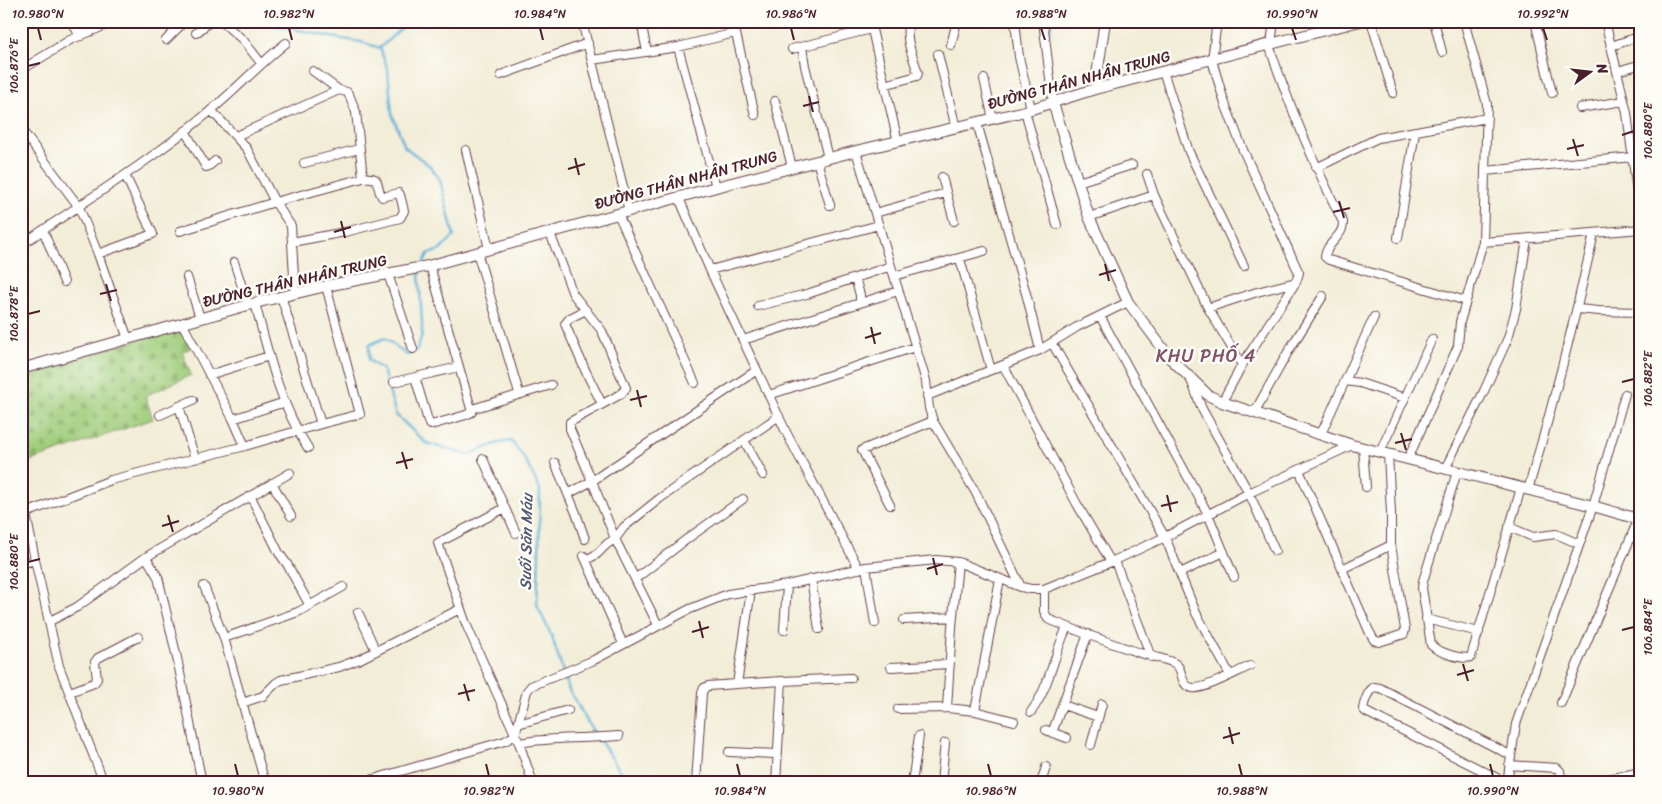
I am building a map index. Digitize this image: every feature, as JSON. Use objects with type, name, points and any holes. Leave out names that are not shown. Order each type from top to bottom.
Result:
[{"type":"street","points":[[70,21],[79,33],[89,34],[116,21]]},
{"type":"street","points":[[21,70],[79,33],[85,21]]},
{"type":"street","points":[[166,40],[186,21]]},
{"type":"street","points":[[196,33],[211,21]]},
{"type":"street","points":[[221,21],[243,40],[261,63]]},
{"type":"street","points":[[582,21],[629,211]]},
{"type":"street","points":[[641,21],[647,52]]},
{"type":"street","points":[[733,21],[755,115]]},
{"type":"street","points":[[884,85],[917,76],[918,73],[908,42],[907,28],[909,21]]},
{"type":"street","points":[[951,45],[957,21]]},
{"type":"street","points":[[1015,21],[1018,57],[1028,110],[1057,225]]},
{"type":"street","points":[[1043,21],[1054,103],[1088,217],[1128,302],[1170,358],[1208,395],[1222,402],[1352,445],[1640,518],[1561,703]]},
{"type":"street","points":[[1095,89],[1105,21]]},
{"type":"street","points":[[1217,21],[1212,60],[1224,100],[1243,150],[1299,271],[1296,282],[1242,365],[1222,402]]},
{"type":"street","points":[[1274,21],[1270,44],[1290,106],[1316,168],[1342,222],[1340,233],[1326,250],[1326,258],[1466,301]]},
{"type":"street","name":"ĐƯỜNG THÂN NHÂN TRUNG","points":[[21,369],[281,296],[429,266],[792,167],[993,119],[1054,103],[1095,89],[1212,60],[1342,24],[1360,21]]},
{"type":"street","points":[[1371,21],[1393,93]]},
{"type":"street","points":[[1434,21],[1442,52]]},
{"type":"street","points":[[1408,459],[1458,346],[1460,322],[1484,242],[1487,104],[1464,21]]},
{"type":"street","points":[[1535,21],[1552,93]]},
{"type":"street","points":[[1605,21],[1624,101],[1641,224]]},
{"type":"street","points":[[792,49],[870,25],[898,142]]},
{"type":"street","points":[[592,60],[678,47],[735,33]]},
{"type":"street","points":[[1611,46],[1641,36]]},
{"type":"street","points":[[21,245],[79,207],[185,131],[286,43]]},
{"type":"street","points":[[501,75],[588,43]]},
{"type":"street","points":[[678,47],[716,187]]},
{"type":"street","points":[[802,47],[828,158]]},
{"type":"street","points":[[938,54],[956,128]]},
{"type":"street","points":[[1618,71],[1641,64]]},
{"type":"street","points":[[313,71],[339,90],[346,92],[356,112],[363,178]]},
{"type":"street","points":[[1163,71],[1189,152],[1244,266]]},
{"type":"street","points":[[984,79],[993,119]]},
{"type":"street","points":[[236,136],[339,90]]},
{"type":"street","points":[[775,100],[792,167]]},
{"type":"street","points":[[1580,108],[1624,101]]},
{"type":"street","points":[[211,110],[247,149],[275,202],[291,226],[295,293]]},
{"type":"street","points":[[1316,168],[1378,138],[1487,118]]},
{"type":"street","points":[[977,123],[1027,297],[1040,350]]},
{"type":"street","points":[[21,129],[79,207],[128,338]]},
{"type":"street","points":[[185,131],[206,167],[215,161]]},
{"type":"street","points":[[1398,238],[1415,132]]},
{"type":"street","points":[[304,163],[359,149]]},
{"type":"street","points":[[466,150],[489,249]]},
{"type":"street","points":[[856,151],[926,381],[927,396],[933,421],[976,493],[1021,587]]},
{"type":"street","points":[[1485,171],[1633,157]]},
{"type":"street","points":[[818,161],[830,205]]},
{"type":"street","points":[[1078,182],[1132,165]]},
{"type":"street","points":[[1147,174],[1154,195],[1208,308],[1242,365]]},
{"type":"street","points":[[98,254],[154,234],[125,175]]},
{"type":"street","points":[[942,177],[954,221]]},
{"type":"street","points":[[180,232],[275,202],[363,178],[376,178],[382,197],[399,193],[404,211],[400,218],[345,232],[292,242]]},
{"type":"street","points":[[875,213],[946,193]]},
{"type":"street","points":[[1088,217],[1154,195]]},
{"type":"street","points":[[678,198],[787,434],[863,568],[875,624]]},
{"type":"street","points":[[618,214],[695,383]]},
{"type":"street","points":[[710,270],[879,225]]},
{"type":"street","points":[[1484,242],[1641,229]]},
{"type":"street","points":[[42,230],[64,282]]},
{"type":"street","points":[[550,233],[573,294],[602,331],[626,388],[621,394],[571,421],[569,425],[615,539],[658,625]]},
{"type":"street","points":[[1457,472],[1422,588],[1431,645],[1435,649],[1464,658],[1471,657],[1509,528],[1553,405],[1578,309],[1594,233]]},
{"type":"street","points":[[1445,468],[1484,391],[1508,338],[1516,309],[1527,239]]},
{"type":"street","points":[[894,276],[984,251]]},
{"type":"street","points":[[477,252],[520,394]]},
{"type":"street","points":[[960,259],[991,370]]},
{"type":"street","points":[[234,262],[296,430],[308,448]]},
{"type":"street","points":[[415,377],[429,424],[470,414],[472,408],[429,266]]},
{"type":"street","points":[[758,306],[807,294],[891,266]]},
{"type":"street","points":[[388,274],[413,348]]},
{"type":"street","points":[[187,277],[200,318]]},
{"type":"street","points":[[855,278],[860,295],[860,303]]},
{"type":"street","points":[[1208,308],[1296,282]]},
{"type":"street","points":[[104,783],[59,666],[50,621],[23,514],[111,480],[360,414],[326,286]]},
{"type":"street","points":[[743,340],[898,291]]},
{"type":"street","points":[[281,296],[321,424]]},
{"type":"street","points":[[1254,413],[1288,352],[1324,296]]},
{"type":"street","points":[[927,396],[1040,350],[1077,327],[1128,302]]},
{"type":"street","points":[[1578,309],[1641,312]]},
{"type":"street","points":[[586,310],[570,318],[565,324],[602,404]]},
{"type":"street","points":[[1100,316],[1208,514],[1234,578]]},
{"type":"street","points":[[1321,434],[1374,317]]},
{"type":"street","points":[[182,323],[233,419],[244,446]]},
{"type":"street","points":[[1299,470],[1374,640],[1379,642],[1404,634],[1405,629],[1391,545],[1392,521],[1384,453],[1405,398],[1432,339]]},
{"type":"street","points":[[1052,343],[1165,537],[1196,613],[1230,675]]},
{"type":"street","points":[[769,394],[915,347]]},
{"type":"street","points":[[209,375],[269,356]]},
{"type":"street","points":[[1003,365],[1077,504],[1113,561],[1151,657]]},
{"type":"street","points":[[394,382],[459,367]]},
{"type":"street","points":[[568,494],[592,481],[757,370]]},
{"type":"street","points":[[1191,380],[1202,408],[1249,493],[1275,551]]},
{"type":"street","points":[[1345,381],[1365,385],[1405,398]]},
{"type":"street","points":[[472,408],[551,385]]},
{"type":"street","points":[[1510,755],[1380,688],[1374,687],[1371,690],[1364,705],[1363,709],[1366,712],[1507,783],[1516,724],[1593,506],[1625,394]]},
{"type":"street","points":[[160,415],[193,400]]},
{"type":"street","points":[[233,419],[285,402]]},
{"type":"street","points":[[179,406],[195,459]]},
{"type":"street","points":[[623,644],[585,558],[597,554],[615,539],[624,527],[659,499],[779,416]]},
{"type":"street","points":[[890,505],[862,450],[933,421]]},
{"type":"street","points":[[744,440],[763,475]]},
{"type":"street","points":[[360,783],[505,741],[515,735],[528,688],[571,670],[658,625],[728,594],[787,585],[863,568],[936,560],[958,562],[1021,587],[1044,589],[1113,561],[1165,537],[1249,493],[1352,445]]},
{"type":"street","points":[[1363,448],[1366,487]]},
{"type":"street","points":[[483,458],[516,533]]},
{"type":"street","points":[[555,463],[585,539]]},
{"type":"street","points":[[50,621],[77,607],[146,558],[290,473]]},
{"type":"street","points":[[272,484],[291,516]]},
{"type":"street","points":[[251,497],[279,553],[310,606]]},
{"type":"street","points":[[635,579],[743,498]]},
{"type":"street","points":[[505,508],[438,543],[460,609],[519,743],[533,783]]},
{"type":"street","points":[[1509,528],[1533,537],[1556,534],[1579,544]]},
{"type":"street","points":[[1342,569],[1391,545]]},
{"type":"street","points":[[1180,573],[1224,552]]},
{"type":"street","points":[[146,558],[158,577],[177,658],[202,783]]},
{"type":"street","points":[[21,564],[34,560]]},
{"type":"street","points":[[947,708],[958,562]]},
{"type":"street","points":[[975,711],[1000,579]]},
{"type":"street","points":[[811,580],[819,629]]},
{"type":"street","points":[[784,630],[787,585]]},
{"type":"street","points":[[204,586],[224,638],[265,783]]},
{"type":"street","points":[[224,638],[298,612],[343,587]]},
{"type":"street","points":[[1044,589],[1045,616],[1048,619],[1151,657],[1177,664],[1184,682],[1191,688],[1197,689],[1250,666]]},
{"type":"street","points":[[737,684],[751,590]]},
{"type":"street","points":[[242,703],[263,696],[276,682],[339,667],[376,651],[460,609]]},
{"type":"street","points":[[358,612],[376,651]]},
{"type":"street","points":[[904,620],[953,617]]},
{"type":"street","points":[[1426,619],[1478,632]]},
{"type":"street","points":[[1031,712],[1041,698],[1060,640],[1067,627]]},
{"type":"street","points":[[1067,738],[1049,731],[1062,706],[1088,634]]},
{"type":"street","points":[[70,692],[94,683],[97,679],[95,662],[98,658],[138,637]]},
{"type":"street","points":[[891,667],[950,664]]},
{"type":"street","points":[[696,783],[702,693],[704,688],[708,686],[737,684],[851,678]]},
{"type":"street","points":[[776,783],[782,681]]},
{"type":"street","points":[[1091,745],[1102,704]]},
{"type":"street","points":[[1062,706],[1098,717]]},
{"type":"street","points":[[898,710],[947,708],[975,711],[1014,721]]},
{"type":"street","points":[[518,724],[568,710]]},
{"type":"street","points":[[519,743],[539,739],[619,736]]},
{"type":"street","points":[[912,783],[919,736]]},
{"type":"street","points":[[941,783],[945,743]]},
{"type":"street","points":[[729,752],[777,754]]},
{"type":"street","points":[[1509,765],[1557,768],[1560,771],[1562,783]]},
{"type":"street","points":[[1041,783],[1046,767]]},
{"type":"street","points":[[1589,783],[1641,772]]},
{"type":"green space","points":[[181,328],[193,347],[182,352],[191,375],[145,396],[153,419],[21,464],[21,373]]},
{"type":"waterway","name":"Suối Săn Máu","points":[[267,21],[270,24],[361,42],[380,48],[388,70],[392,114],[405,147],[430,166],[440,180],[454,236],[440,250],[428,254],[424,263]]},
{"type":"waterway","points":[[380,48],[409,21]]},
{"type":"waterway","points":[[1050,33],[1051,21]]},
{"type":"waterway","name":"Suối Săn Máu","points":[[421,270],[419,274],[422,335],[417,350],[407,355],[385,338],[369,345],[369,360],[383,370],[396,415],[426,443],[468,455],[498,443],[511,441],[523,456],[540,489],[537,605],[552,637],[569,690],[590,726],[622,773],[623,783]]},
{"type":"district","name":"KHU PHỐ 4","points":[[1206,356]]}]
